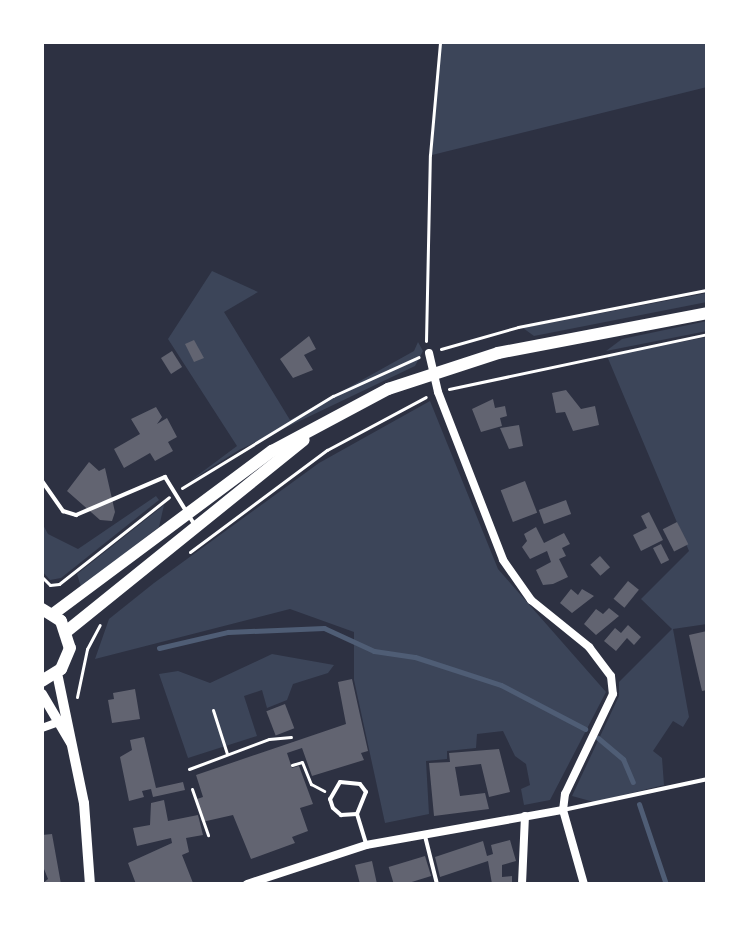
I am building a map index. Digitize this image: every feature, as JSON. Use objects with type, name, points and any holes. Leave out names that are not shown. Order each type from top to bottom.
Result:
[{"type":"main road","points":[[42,681],[57,673],[69,653],[67,631],[48,611],[272,451],[432,372],[498,353],[707,313]]},
{"type":"main road","points":[[67,631],[194,524],[319,427]]},
{"type":"street","points":[[429,353],[438,392],[503,560],[531,600],[589,647],[611,676],[613,694],[565,794],[563,810],[584,884]]},
{"type":"street","points":[[57,673],[70,717],[85,811],[90,884]]},
{"type":"street","points":[[42,694],[72,744]]},
{"type":"street","points":[[42,728],[70,717]]},
{"type":"street","points":[[247,884],[366,845],[424,832],[563,810]]},
{"type":"street","points":[[522,884],[525,816]]},
{"type":"lane","points":[[42,481],[63,511],[76,515],[165,477],[194,524]]},
{"type":"lane","points":[[563,810],[707,779]]},
{"type":"lane","points":[[340,782],[360,784],[367,800],[357,814],[341,815],[333,808],[331,794],[340,782]]},
{"type":"lane","points":[[357,814],[366,845]]},
{"type":"lane","points":[[424,832],[437,884]]},
{"type":"path","points":[[440,42],[424,280],[429,353],[518,327],[707,290]]},
{"type":"path","points":[[178,561],[327,450],[438,392],[707,334]]},
{"type":"path","points":[[42,577],[53,586],[69,576]]},
{"type":"path","points":[[78,688],[89,643],[102,622]]},
{"type":"path","points":[[213,710],[227,754]]},
{"type":"path","points":[[189,769],[227,754],[291,737]]},
{"type":"path","points":[[276,742],[278,748]]},
{"type":"path","points":[[292,765],[302,762],[311,784],[331,794]]},
{"type":"path","points":[[192,789],[208,835]]},
{"type":"shaded area","points":[[440,42],[707,42],[707,87],[432,155]]},
{"type":"shaded area","points":[[212,271],[258,292],[224,312],[290,420],[414,351],[418,342],[423,351],[415,366],[239,450],[190,481],[237,446],[168,339]]},
{"type":"shaded area","points":[[707,293],[707,302],[534,336],[523,328]]},
{"type":"shaded area","points":[[707,321],[707,331],[606,351],[622,339]]},
{"type":"shaded area","points":[[707,337],[707,624],[673,629],[689,717],[683,727],[673,721],[653,751],[662,758],[664,785],[594,802],[572,796],[619,696],[619,682],[672,629],[641,599],[689,551],[607,356]]},
{"type":"shaded area","points":[[430,401],[498,569],[606,692],[550,800],[524,805],[521,789],[530,785],[526,764],[515,756],[503,731],[477,734],[476,748],[447,751],[447,759],[426,761],[429,814],[385,823],[354,680],[354,632],[290,609],[95,659],[109,619],[154,583],[319,463]]},
{"type":"shaded area","points":[[156,496],[159,500],[61,578],[50,580],[42,571],[42,523],[48,534],[78,549]]},
{"type":"shaded area","points":[[164,505],[159,527],[81,587],[77,574]]},
{"type":"shaded area","points":[[272,654],[334,665],[328,673],[293,684],[287,700],[267,708],[262,690],[244,696],[257,736],[188,758],[159,674],[178,671],[210,683]]},
{"type":"building","points":[[309,336],[316,349],[304,355],[313,370],[293,378],[280,359]]},
{"type":"building","points":[[194,340],[204,358],[194,362],[185,344]]},
{"type":"building","points":[[172,351],[182,367],[171,374],[161,358]]},
{"type":"building","points":[[566,390],[581,409],[595,406],[599,425],[573,431],[565,412],[556,413],[552,393]]},
{"type":"building","points":[[493,399],[495,408],[505,406],[507,416],[500,418],[502,426],[481,432],[472,409]]},
{"type":"building","points":[[156,407],[162,417],[157,424],[167,418],[177,437],[168,442],[173,451],[155,461],[150,453],[124,468],[114,449],[140,434],[131,419]]},
{"type":"building","points":[[519,425],[523,446],[509,449],[500,428]]},
{"type":"building","points":[[89,462],[99,471],[105,468],[115,512],[112,521],[100,520],[67,491]]},
{"type":"building","points":[[525,481],[537,513],[513,522],[501,490]]},
{"type":"building","points":[[566,500],[571,514],[544,524],[539,510]]},
{"type":"building","points":[[649,512],[663,540],[641,551],[633,535],[647,528],[641,516]]},
{"type":"building","points":[[677,522],[688,544],[674,552],[663,529]]},
{"type":"building","points":[[536,527],[544,543],[564,533],[570,544],[562,548],[566,556],[559,559],[568,577],[553,584],[543,585],[536,570],[551,562],[547,551],[530,559],[522,547],[527,541],[524,534]]},
{"type":"building","points":[[661,544],[669,560],[661,564],[653,548]]},
{"type":"building","points":[[600,556],[610,567],[600,576],[590,565]]},
{"type":"building","points":[[628,581],[639,590],[624,608],[614,599]]},
{"type":"building","points":[[571,589],[578,595],[582,589],[594,596],[572,613],[560,603]]},
{"type":"building","points":[[609,608],[619,616],[596,635],[584,624],[596,609],[603,614]]},
{"type":"building","points":[[628,625],[641,637],[634,645],[627,638],[616,651],[604,641],[615,628],[621,633]]},
{"type":"building","points":[[707,631],[707,690],[702,691],[689,635]]},
{"type":"building","points":[[352,679],[368,751],[361,753],[364,760],[312,776],[302,748],[287,753],[292,768],[299,766],[313,804],[300,808],[308,831],[292,837],[295,843],[251,859],[233,815],[202,822],[197,799],[203,797],[196,775],[346,724],[338,682]]},
{"type":"building","points":[[135,689],[140,719],[112,723],[108,700],[114,699],[113,693]]},
{"type":"building","points":[[285,704],[294,728],[276,735],[266,711]]},
{"type":"building","points":[[144,737],[156,788],[183,782],[185,790],[153,797],[151,789],[142,791],[144,797],[129,801],[120,757],[132,750],[130,740]]},
{"type":"building","points":[[499,749],[510,792],[489,797],[481,764],[455,767],[460,796],[485,793],[489,809],[434,816],[429,763],[450,762],[449,753]]},
{"type":"building","points":[[164,800],[168,821],[198,815],[203,835],[186,838],[189,852],[182,855],[193,883],[136,884],[128,863],[172,843],[171,838],[137,846],[133,828],[150,825],[151,803]]},
{"type":"building","points":[[52,834],[61,884],[42,884],[48,879],[42,864],[42,835]]},
{"type":"building","points":[[510,840],[516,861],[502,865],[502,877],[512,876],[512,884],[492,884],[488,861],[440,877],[435,857],[483,841],[487,856],[493,854],[491,845]]},
{"type":"building","points":[[425,856],[431,876],[394,884],[389,867]]},
{"type":"building","points":[[372,861],[377,884],[360,884],[355,865]]},
{"type":"waterway","points":[[159,648],[228,632],[324,628],[374,651],[415,657],[501,685],[585,729]]},
{"type":"waterway","points":[[598,738],[623,759],[633,782]]},
{"type":"waterway","points":[[639,804],[666,884]]}]
